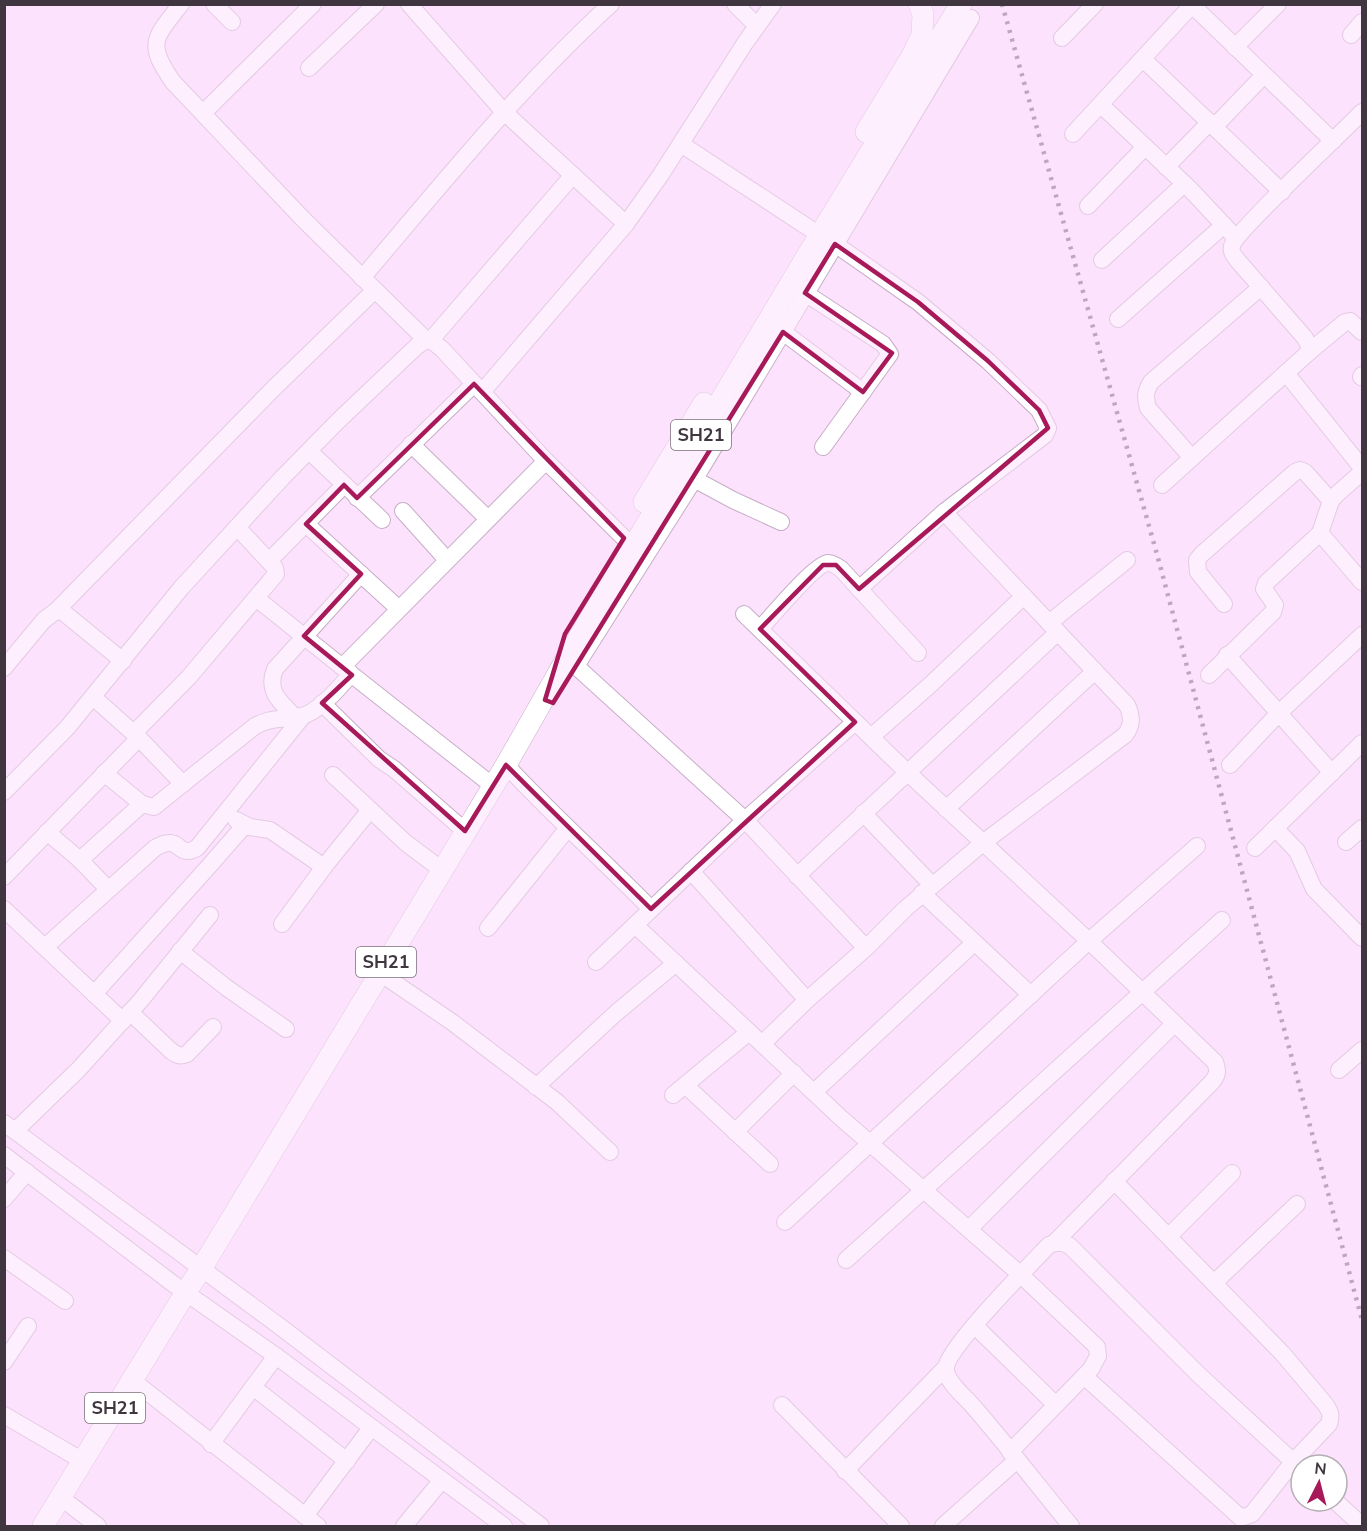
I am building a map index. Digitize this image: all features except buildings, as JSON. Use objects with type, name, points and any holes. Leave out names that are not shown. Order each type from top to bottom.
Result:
[{"type":"main road","points":[[556,677],[565,634],[912,56],[922,34],[925,8]]},
{"type":"main road","name":"SH21","points":[[43,1527],[506,765],[556,677],[572,658],[966,11]]},
{"type":"street","points":[[181,4],[159,33],[156,52],[160,64],[173,82],[302,218],[428,341],[442,349],[546,461],[624,538]]},
{"type":"street","points":[[214,4],[232,22]]},
{"type":"street","points":[[203,114],[313,4]]},
{"type":"street","points":[[309,68],[376,4]]},
{"type":"street","points":[[409,4],[504,112],[626,224]]},
{"type":"street","points":[[362,278],[504,112],[611,4]]},
{"type":"street","points":[[735,4],[758,26]]},
{"type":"street","points":[[357,498],[411,444],[478,388],[626,224],[773,4]]},
{"type":"street","points":[[1062,38],[1095,4]]},
{"type":"street","points":[[1235,47],[1278,4]]},
{"type":"street","points":[[1073,134],[1191,5],[1334,141]]},
{"type":"street","points":[[866,948],[745,820],[572,658],[694,479],[783,332],[966,11]]},
{"type":"street","points":[[1351,35],[1362,22]]},
{"type":"street","points":[[1143,58],[1282,192]]},
{"type":"street","points":[[1166,166],[1264,75]]},
{"type":"street","points":[[1101,105],[1166,166],[1236,238]]},
{"type":"street","points":[[1309,352],[1305,338],[1233,254],[1232,246],[1236,238],[1362,112]]},
{"type":"street","points":[[681,144],[809,228]]},
{"type":"street","points":[[1088,206],[1145,147]]},
{"type":"street","points":[[4,792],[67,728],[182,587],[237,527],[309,451],[417,346],[428,341],[573,175]]},
{"type":"street","points":[[1102,260],[1184,184]]},
{"type":"street","points":[[1118,320],[1224,225]]},
{"type":"street","points":[[834,244],[918,302],[988,361],[1038,410],[1048,428],[1045,435],[944,512],[859,589]]},
{"type":"street","points":[[1192,458],[1148,408],[1145,398],[1147,389],[1151,382],[1261,287]]},
{"type":"street","points":[[4,668],[44,620],[56,611],[273,389],[375,290]]},
{"type":"street","points":[[805,293],[887,348],[890,354],[824,447]]},
{"type":"street","points":[[1162,485],[1344,322],[1350,321],[1362,332]]},
{"type":"street","points":[[783,332],[863,392]]},
{"type":"street","points":[[1209,675],[1273,612],[1275,605],[1264,588],[1266,583],[1320,533],[1331,501],[1362,470],[1286,373]]},
{"type":"street","points":[[411,444],[488,519]]},
{"type":"street","points":[[309,451],[382,520]]},
{"type":"street","points":[[45,947],[154,848],[165,842],[171,842],[183,851],[188,852],[197,848],[299,717],[322,704],[348,672],[347,662],[546,461]]},
{"type":"street","points":[[1224,604],[1198,572],[1197,560],[1202,554],[1295,472],[1300,470],[1305,472],[1331,501]]},
{"type":"street","points":[[694,479],[732,500],[781,522]]},
{"type":"street","points":[[269,561],[344,485]]},
{"type":"street","points":[[403,511],[447,560]]},
{"type":"street","points":[[762,1044],[927,889],[1129,730],[1132,714],[1127,705],[944,512]]},
{"type":"street","points":[[306,524],[399,609]]},
{"type":"street","points":[[4,877],[104,773],[276,574],[275,568],[237,527]]},
{"type":"street","points":[[1320,533],[1362,582]]},
{"type":"street","points":[[797,876],[907,772],[1053,627],[1127,560]]},
{"type":"street","points":[[760,629],[814,571],[828,563],[836,565],[918,653]]},
{"type":"street","points":[[299,717],[273,695],[271,684],[274,669],[360,574]]},
{"type":"street","points":[[870,736],[930,685],[1024,596]]},
{"type":"street","points":[[258,597],[261,602],[348,672],[493,786]]},
{"type":"street","points":[[56,611],[63,612],[123,661]]},
{"type":"street","points":[[744,614],[946,809],[1089,941],[1215,1062],[1218,1069],[1217,1077],[1056,1242],[1049,1245],[975,1326],[950,1357],[945,1367],[845,1471]]},
{"type":"street","points":[[1230,765],[1279,713],[1362,635]]},
{"type":"street","points":[[1227,655],[1332,773]]},
{"type":"street","points":[[946,809],[1095,671]]},
{"type":"street","points":[[93,698],[137,736],[183,784]]},
{"type":"street","points":[[322,704],[379,759],[394,769],[465,831]]},
{"type":"street","points":[[104,773],[142,804],[154,807],[255,726],[266,720],[299,717]]},
{"type":"street","points":[[596,962],[745,820],[855,722]]},
{"type":"street","points":[[1255,848],[1362,743]]},
{"type":"street","points":[[506,765],[548,810],[651,909]]},
{"type":"street","points":[[333,775],[406,843],[442,870]]},
{"type":"street","points":[[80,860],[142,804]]},
{"type":"street","points":[[282,924],[370,810]]},
{"type":"street","points":[[863,813],[975,943],[1031,995]]},
{"type":"street","points":[[225,814],[245,825],[270,831],[324,867]]},
{"type":"street","points":[[94,994],[245,825]]},
{"type":"street","points":[[488,928],[568,828]]},
{"type":"street","points":[[1275,828],[1297,851],[1314,889],[1362,938]]},
{"type":"street","points":[[1346,842],[1362,828]]},
{"type":"street","points":[[47,832],[80,860],[108,889]]},
{"type":"street","points":[[785,1221],[1089,941],[1197,846]]},
{"type":"street","points":[[691,871],[807,1000]]},
{"type":"street","points":[[4,909],[94,994],[176,1055],[187,1054],[213,1027]]},
{"type":"street","points":[[210,915],[126,1017],[79,1069],[10,1127],[193,1281],[276,1356],[442,1480],[492,1523]]},
{"type":"street","points":[[846,1260],[1222,920]]},
{"type":"street","points":[[635,925],[814,1092],[1021,1275],[1097,1347],[1098,1356],[1084,1376],[1055,1404],[1013,1456],[943,1527]]},
{"type":"street","points":[[814,1092],[975,943]]},
{"type":"street","points":[[180,951],[227,988],[286,1029]]},
{"type":"street","points":[[536,1086],[616,1013],[676,963]]},
{"type":"street","points":[[380,973],[452,1022],[557,1102],[610,1152]]},
{"type":"street","points":[[969,1229],[1174,1024]]},
{"type":"street","points":[[749,1032],[679,1090],[735,1132],[770,1164]]},
{"type":"street","points":[[1338,1070],[1362,1050]]},
{"type":"street","points":[[735,1132],[794,1073]]},
{"type":"street","points":[[4,1155],[193,1281],[278,1325],[541,1527]]},
{"type":"street","points":[[4,1199],[27,1172]]},
{"type":"street","points":[[1169,1236],[1232,1173]]},
{"type":"street","points":[[1114,1181],[1282,1353],[1331,1413],[1329,1424],[1307,1453]]},
{"type":"street","points":[[1215,1282],[1298,1204]]},
{"type":"street","points":[[1056,1242],[1070,1246],[1199,1375],[1289,1459]]},
{"type":"street","points":[[4,1258],[65,1301]]},
{"type":"street","points":[[4,1362],[28,1326]]},
{"type":"street","points":[[975,1326],[1055,1404]]},
{"type":"street","points":[[211,1444],[276,1356]]},
{"type":"street","points":[[945,1367],[953,1384],[1071,1527]]},
{"type":"street","points":[[1084,1376],[1241,1518],[1252,1514],[1289,1475]]},
{"type":"street","points":[[132,1380],[311,1522],[346,1461],[371,1428]]},
{"type":"street","points":[[253,1387],[346,1461]]},
{"type":"street","points":[[782,1405],[901,1527]]},
{"type":"street","points":[[4,1415],[83,1461]]},
{"type":"street","points":[[404,1527],[442,1480]]},
{"type":"street","points":[[60,1497],[98,1527]]},
{"type":"street","points":[[1348,1513],[1357,1521]]},
{"type":"highlighted area","points":[[835,244],[918,302],[988,361],[1039,410],[1048,428],[859,589],[836,565],[823,565],[760,629],[855,722],[651,909],[506,765],[465,831],[322,703],[352,675],[304,636],[361,574],[306,524],[344,485],[357,498],[474,384],[624,538],[565,634],[545,700],[553,703],[783,332],[863,392],[892,353],[805,293]]},
{"type":"railway","points":[[1002,4],[1158,558],[1362,1320]]}]
